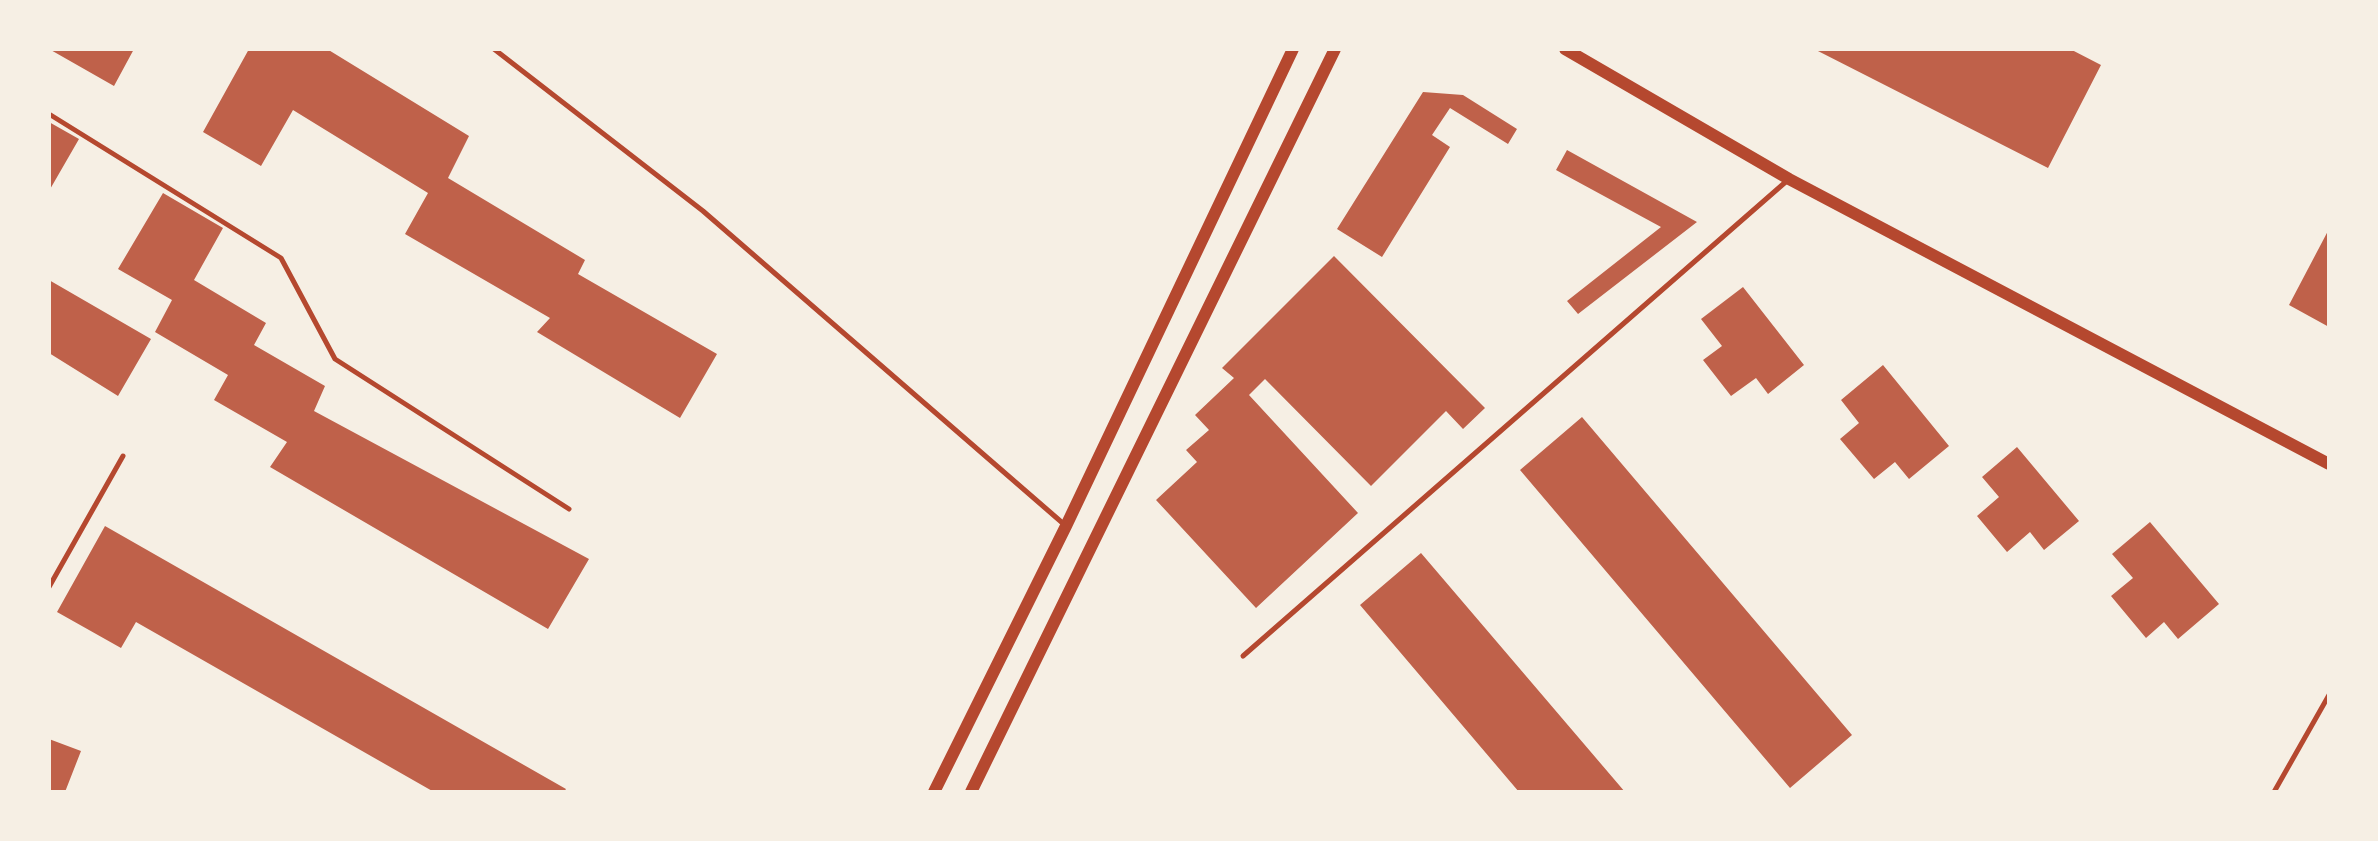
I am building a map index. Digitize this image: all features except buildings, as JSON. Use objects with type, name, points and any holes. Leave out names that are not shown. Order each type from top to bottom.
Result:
[{"type":"street","points":[[934,792],[1066,526],[1293,49]]},
{"type":"street","points":[[971,792],[1335,49]]},
{"type":"street","points":[[1565,49],[1789,179],[2329,464]]},
{"type":"lane","points":[[494,49],[703,211],[1066,526]]},
{"type":"lane","points":[[49,114],[281,258],[335,359],[569,509]]},
{"type":"lane","points":[[1243,656],[1789,179]]},
{"type":"lane","points":[[49,587],[123,456]]},
{"type":"lane","points":[[2274,792],[2329,695]]}]
